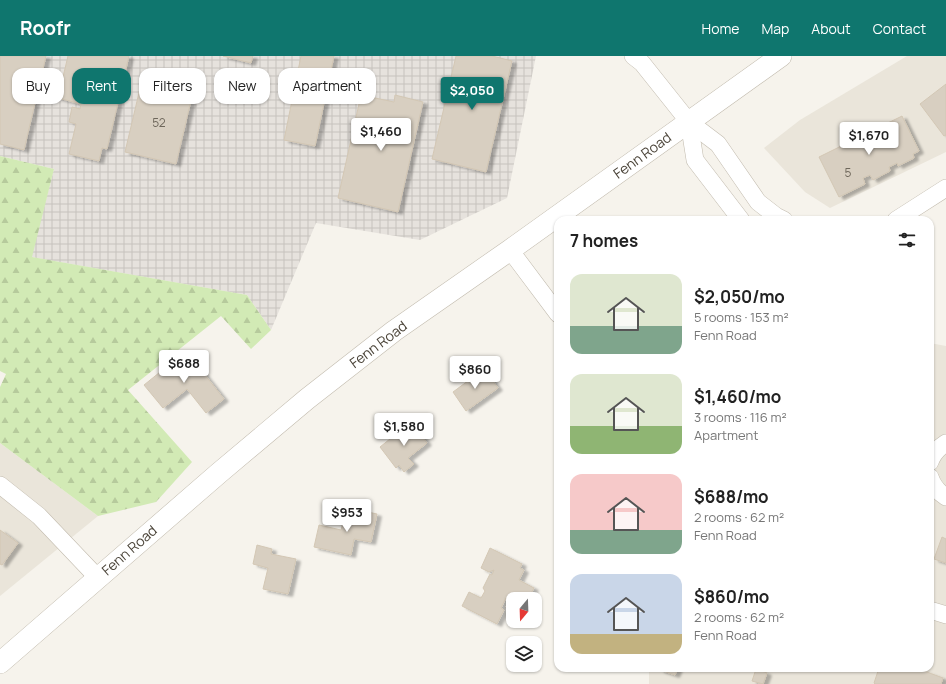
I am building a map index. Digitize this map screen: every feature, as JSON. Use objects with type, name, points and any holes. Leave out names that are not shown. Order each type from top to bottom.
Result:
[{"type":"street","points":[[633,56],[642,63],[689,122],[718,144],[758,202],[776,216]]},
{"type":"street","name":"Fenn Road","points":[[558,216],[781,56]]},
{"type":"street","points":[[689,122],[695,160],[738,216]]},
{"type":"street","points":[[902,216],[946,188]]},
{"type":"street","name":"Fenn Road","points":[[0,663],[97,577],[307,399],[394,332],[554,219]]},
{"type":"street","points":[[510,250],[554,309]]},
{"type":"street","points":[[934,454],[939,447],[946,443]]},
{"type":"street","points":[[0,485],[39,516],[97,577]]},
{"type":"street","points":[[934,611],[946,615]]},
{"type":"shaded area","points":[[0,56],[536,56],[507,198],[420,240],[316,223],[271,330],[247,295],[31,257],[54,169],[0,156]]},
{"type":"shaded area","points":[[907,56],[946,56],[946,152],[830,208],[805,192],[764,148],[800,120]]},
{"type":"shaded area","points":[[934,344],[946,346],[946,684],[649,684],[649,672],[934,672]]},
{"type":"shaded area","points":[[0,443],[98,516],[0,596]]},
{"type":"green space","points":[[0,156],[54,169],[32,257],[247,295],[271,330],[251,349],[221,316],[128,390],[192,462],[156,502],[98,516],[0,443],[0,387],[6,374],[0,371]]},
{"type":"building","points":[[0,56],[46,56],[43,68],[12,68],[12,104],[35,104],[24,150],[0,144]]},
{"type":"building","points":[[68,56],[129,56],[126,68],[72,68],[72,102],[64,100],[64,73]]},
{"type":"building","points":[[223,56],[253,56],[251,63]]},
{"type":"building","points":[[301,56],[334,56],[331,68],[299,68]]},
{"type":"building","points":[[456,56],[492,56],[512,61],[486,172],[432,159]]},
{"type":"building","points":[[946,84],[946,135],[944,136],[920,104]]},
{"type":"building","points":[[139,93],[139,104],[190,104],[176,164],[125,152]]},
{"type":"building","points":[[395,95],[423,102],[398,212],[338,198],[359,104],[376,104],[376,98],[394,102]]},
{"type":"building","points":[[81,104],[118,104],[107,149],[102,148],[99,161],[69,154],[76,124],[69,122],[72,107],[80,109]]},
{"type":"building","points":[[291,104],[324,104],[315,146],[284,140]]},
{"type":"building","points":[[902,116],[919,151],[913,154],[914,158],[898,166],[897,163],[889,167],[890,171],[873,180],[870,175],[863,178],[865,184],[839,197],[819,157]]},
{"type":"building","points":[[186,351],[224,399],[206,413],[187,389],[163,408],[144,385]]},
{"type":"building","points":[[484,369],[498,388],[466,411],[453,392]]},
{"type":"building","points":[[411,422],[427,443],[408,458],[414,464],[404,472],[399,465],[396,468],[380,447]]},
{"type":"building","points":[[354,509],[377,514],[371,542],[354,539],[351,555],[314,547],[319,525],[341,530],[344,519],[352,520]]},
{"type":"building","points":[[0,530],[18,543],[2,565],[0,564]]},
{"type":"building","points":[[942,537],[946,539],[946,563],[934,559]]},
{"type":"building","points":[[257,545],[272,549],[271,554],[296,559],[288,594],[263,589],[268,568],[253,564]]},
{"type":"building","points":[[490,548],[522,564],[520,568],[524,570],[519,580],[534,588],[532,592],[506,592],[506,598],[501,608],[504,610],[497,624],[462,606],[469,592],[481,598],[485,591],[483,588],[490,574],[492,575],[494,570],[489,572],[481,568]]},
{"type":"building","points":[[666,672],[676,672],[675,675]]},
{"type":"building","points":[[755,672],[767,673],[763,684],[752,681]]},
{"type":"building","points":[[878,672],[927,672],[943,678],[941,684],[874,683]]}]
